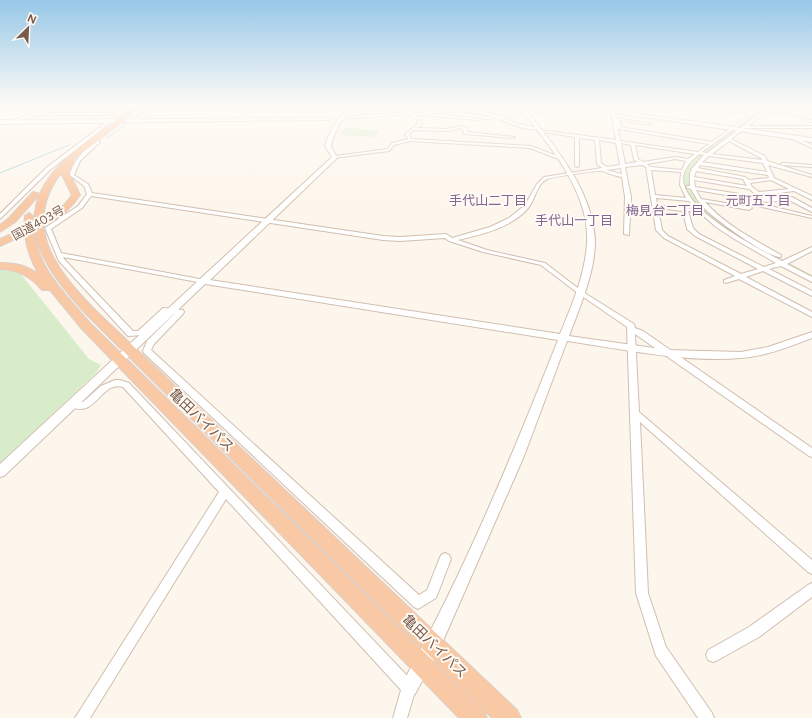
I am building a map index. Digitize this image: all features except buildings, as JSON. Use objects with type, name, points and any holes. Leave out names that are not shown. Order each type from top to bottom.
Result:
[{"type":"highway","name":"亀田バイパス","points":[[91,140],[59,164],[36,194],[32,223],[42,249],[54,271],[124,355],[421,664],[475,718]]},
{"type":"highway","name":"亀田バイパス","points":[[97,140],[64,165],[48,184],[40,201],[28,235],[43,273],[86,326],[124,355],[433,644],[509,718]]},
{"type":"highway","name":"国道403号","points":[[0,243],[48,218],[73,202],[76,195],[75,189],[66,178],[65,172],[71,162],[92,145]]},
{"type":"highway","name":"国道403号","points":[[0,230],[12,220],[36,194]]},
{"type":"highway","name":"国道403号","points":[[0,230],[15,224],[32,223]]},
{"type":"highway","points":[[0,266],[14,266],[27,269],[37,277],[58,301],[86,326]]},
{"type":"street","points":[[0,217],[32,184],[75,147],[87,140]]},
{"type":"street","points":[[330,140],[328,146],[334,158]]},
{"type":"street","points":[[0,472],[173,310],[266,220],[334,158],[389,150],[393,144],[410,140],[531,147],[558,157]]},
{"type":"street","points":[[400,718],[409,688],[433,644],[518,456],[562,338],[581,292],[590,252],[591,226],[582,194],[545,140]]},
{"type":"street","points":[[577,166],[578,140]]},
{"type":"street","points":[[596,140],[599,164],[605,168]]},
{"type":"street","points":[[603,140],[633,145],[649,147],[659,146],[764,162],[812,166]]},
{"type":"street","points":[[620,140],[623,176],[628,197],[627,234]]},
{"type":"street","points":[[639,140],[641,146]]},
{"type":"street","points":[[690,140],[712,143]]},
{"type":"street","points":[[717,140],[689,160],[682,171],[682,186],[690,200],[700,211],[739,240],[812,280]]},
{"type":"street","points":[[728,140],[708,154],[693,169],[693,187],[701,200],[715,214],[737,231],[812,273]]},
{"type":"street","points":[[730,140],[763,156],[764,162],[772,179],[812,198]]},
{"type":"street","points":[[796,140],[812,147]]},
{"type":"street","points":[[90,194],[86,185],[72,175],[74,166],[92,145]]},
{"type":"street","points":[[633,145],[636,160],[649,168],[682,171]]},
{"type":"street","points":[[649,147],[652,151],[678,154],[678,150]]},
{"type":"street","points":[[654,157],[662,160]]},
{"type":"street","points":[[451,240],[475,235],[509,220],[528,205],[542,180],[550,177],[675,158],[689,160]]},
{"type":"street","points":[[764,162],[812,176]]},
{"type":"street","points":[[698,163],[769,174]]},
{"type":"street","points":[[562,164],[577,166],[589,171]]},
{"type":"street","points":[[649,168],[659,230],[666,237],[812,315]]},
{"type":"street","points":[[599,169],[615,175],[623,176]]},
{"type":"street","points":[[693,169],[745,178],[750,188],[759,196],[759,204],[812,218]]},
{"type":"street","points":[[692,178],[750,188]]},
{"type":"street","points":[[748,182],[772,179]]},
{"type":"street","points":[[682,186],[759,196],[768,200],[790,198],[812,210]]},
{"type":"street","points":[[759,196],[794,190]]},
{"type":"street","points":[[90,194],[383,238],[400,239],[446,236],[451,240],[485,251],[543,264],[631,326],[636,414],[636,482],[642,593],[661,651],[707,718]]},
{"type":"street","points":[[90,194],[80,207],[48,228],[61,260],[131,334],[140,333],[166,310],[180,312],[150,343],[147,351],[418,603],[432,594],[445,559]]},
{"type":"street","points":[[654,196],[690,200]]},
{"type":"street","points":[[701,200],[749,208]]},
{"type":"street","points":[[655,206],[700,211]]},
{"type":"street","points":[[685,210],[690,229],[697,235],[812,294]]},
{"type":"street","points":[[726,281],[789,261],[812,249]]},
{"type":"street","points":[[59,254],[203,281],[562,338],[668,353],[741,355],[770,350],[812,335]]},
{"type":"street","points":[[632,330],[640,333],[812,453]]},
{"type":"street","points":[[72,405],[86,405],[108,385],[115,382],[121,382],[126,385],[409,688]]},
{"type":"street","points":[[196,395],[255,451]]},
{"type":"street","points":[[636,414],[812,568]]},
{"type":"street","points":[[82,718],[225,492]]},
{"type":"street","points":[[713,655],[754,632],[812,589]]},
{"type":"green space","points":[[720,140],[724,140],[702,158],[690,171],[690,179],[698,198],[722,223],[737,234],[812,275],[812,279],[741,239],[721,226],[704,212],[692,199],[684,183],[684,174],[689,163]]},
{"type":"green space","points":[[0,269],[20,273],[89,359],[101,365],[96,373],[0,464]]},
{"type":"waterway","points":[[0,173],[69,145]]},
{"type":"district","name":"手代山二丁目","points":[[488,200]]},
{"type":"district","name":"元町五丁目","points":[[758,200]]},
{"type":"district","name":"梅見台二丁目","points":[[665,210]]},
{"type":"district","name":"手代山一丁目","points":[[574,220]]}]
